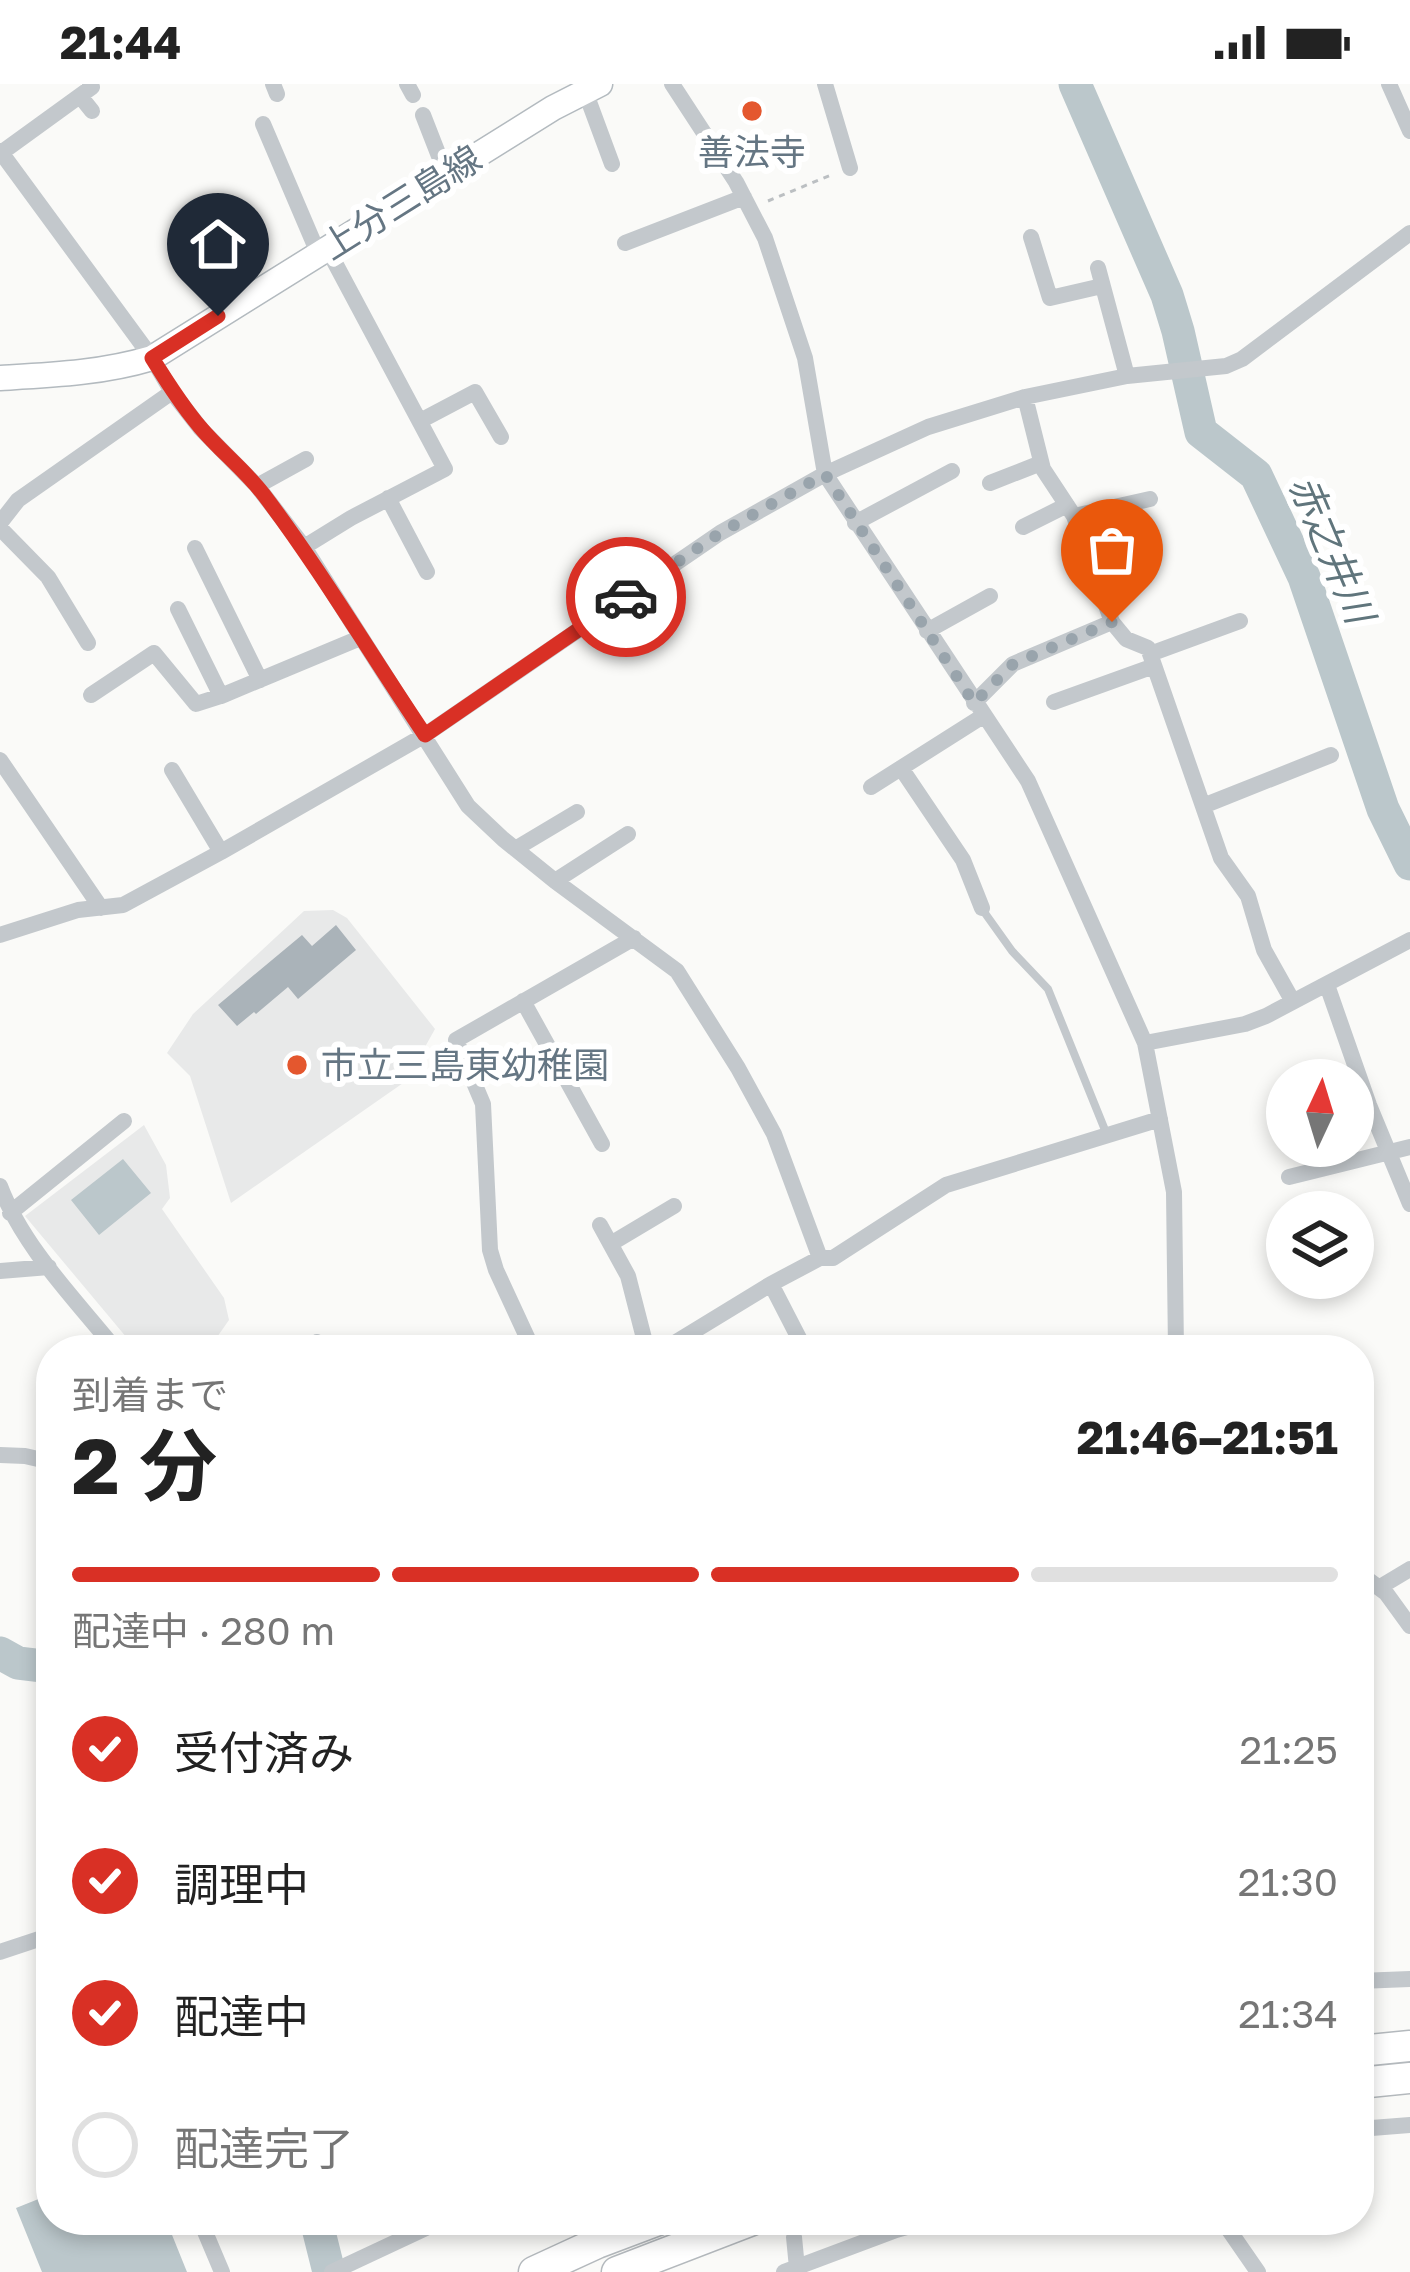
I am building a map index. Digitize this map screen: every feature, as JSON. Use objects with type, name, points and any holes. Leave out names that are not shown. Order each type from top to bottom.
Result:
[{"type":"highway","points":[[1374,2050],[1410,2046]]},
{"type":"highway","points":[[1374,2082],[1410,2078]]},
{"type":"highway","points":[[534,2272],[618,2235]]},
{"type":"highway","points":[[617,2272],[713,2235]]},
{"type":"main road","name":"上分三島線","points":[[0,378],[78,373],[152,358],[592,87]]},
{"type":"street","points":[[672,84],[765,238],[805,358],[825,474],[1028,782],[1144,1043],[1174,1192],[1176,1335]]},
{"type":"street","points":[[825,84],[850,168]]},
{"type":"street","points":[[1389,84],[1410,131]]},
{"type":"street","points":[[592,87],[612,164]]},
{"type":"street","points":[[92,111],[85,90],[1,152],[172,392],[257,486],[304,547],[468,806],[515,849],[677,971],[739,1068],[774,1134],[820,1258]]},
{"type":"street","points":[[423,115],[446,174]]},
{"type":"street","points":[[263,124],[322,251],[445,469],[304,547]]},
{"type":"street","points":[[625,243],[747,202]]},
{"type":"street","points":[[0,935],[78,910],[123,905],[221,852],[425,735],[720,533],[825,474],[928,428],[1025,398],[1127,376],[1210,369],[1242,359],[1410,233]]},
{"type":"street","points":[[1030,237],[1050,298],[1100,277],[1127,376]]},
{"type":"street","points":[[88,644],[48,577],[0,525],[18,500],[172,392]]},
{"type":"street","points":[[420,421],[475,392],[501,436]]},
{"type":"street","points":[[1025,398],[1041,463],[1071,511],[1112,622],[1126,639],[1148,648],[1221,858],[1248,896],[1264,950],[1292,1000]]},
{"type":"street","points":[[257,486],[306,460]]},
{"type":"street","points":[[990,483],[1041,463]]},
{"type":"street","points":[[856,523],[952,471]]},
{"type":"street","points":[[388,498],[427,572]]},
{"type":"street","points":[[1023,526],[1071,511],[1150,499]]},
{"type":"street","points":[[195,548],[260,680]]},
{"type":"street","points":[[927,631],[990,596]]},
{"type":"street","points":[[178,609],[220,696]]},
{"type":"street","points":[[1054,702],[1240,621]]},
{"type":"street","points":[[871,787],[978,709],[1013,664],[1112,622]]},
{"type":"street","points":[[91,694],[154,653],[196,704],[360,638]]},
{"type":"street","points":[[1203,806],[1331,755]]},
{"type":"street","points":[[0,760],[101,908]]},
{"type":"street","points":[[901,768],[963,860],[982,908]]},
{"type":"street","points":[[172,770],[221,852]]},
{"type":"street","points":[[515,849],[577,812]]},
{"type":"street","points":[[555,880],[628,834]]},
{"type":"street","points":[[526,1335],[490,1250],[483,1104],[456,1040],[634,938]]},
{"type":"street","points":[[1144,1043],[1266,1016],[1410,940]]},
{"type":"street","points":[[1327,985],[1410,1204]]},
{"type":"street","points":[[523,1001],[602,1144]]},
{"type":"street","points":[[687,1335],[770,1284],[820,1258],[832,1258],[946,1185],[1160,1119]]},
{"type":"street","points":[[10,1213],[124,1121]]},
{"type":"street","points":[[1289,1177],[1410,1148]]},
{"type":"street","points":[[0,1186],[10,1213],[104,1335]]},
{"type":"street","points":[[612,1243],[674,1206]]},
{"type":"street","points":[[600,1225],[628,1276],[643,1335]]},
{"type":"street","points":[[0,1271],[49,1267]]},
{"type":"street","points":[[770,1284],[798,1335]]},
{"type":"street","points":[[0,1455],[36,1459]]},
{"type":"street","points":[[1380,1587],[1410,1569]]},
{"type":"street","points":[[1374,1583],[1410,1626]]},
{"type":"street","points":[[0,1952],[36,1940]]},
{"type":"street","points":[[1374,1980],[1410,1979]]},
{"type":"street","points":[[1374,2128],[1410,2125]]},
{"type":"street","points":[[206,2235],[222,2272]]},
{"type":"street","points":[[332,2272],[409,2235]]},
{"type":"street","points":[[794,2237],[790,2270],[883,2235]]},
{"type":"street","points":[[1232,2235],[1258,2272]]},
{"type":"lane","points":[[982,908],[1048,989],[1107,1136]]},
{"type":"path","points":[[747,202],[850,168]]},
{"type":"shaded area","name":"市立三島東幼稚園","points":[[333,910],[347,918],[435,1029],[406,1081],[231,1203],[190,1076],[167,1053],[193,1014],[304,911]]},
{"type":"shaded area","points":[[144,1125],[166,1165],[170,1198],[162,1209],[224,1298],[229,1320],[218,1335],[124,1335],[25,1216]]},
{"type":"shaded area","points":[[123,1159],[151,1193],[99,1235],[71,1200]]},
{"type":"shaded area","points":[[36,2200],[36,2235],[172,2235],[187,2272],[42,2272],[16,2208]]},
{"type":"building","points":[[336,925],[356,950],[298,999],[288,987],[237,1026],[218,1005],[302,935],[312,946]]},
{"type":"waterway","name":"赤之井川","points":[[1075,84],[1167,295],[1201,432],[1256,475],[1304,577],[1383,809],[1410,864]]},
{"type":"waterway","points":[[0,1653],[18,1663],[36,1665]]},
{"type":"waterway","points":[[320,2235],[329,2272]]},
{"type":"way so far","points":[[626,597],[720,533],[825,474],[974,703],[1013,664],[1112,622]]},
{"type":"place","name":"善法寺","points":[[752,111]]},
{"type":"place","name":"市立三島東幼稚園","points":[[297,1065]]},
{"type":"route","points":[[218,316],[152,358],[201,429],[257,486],[304,547],[425,735],[626,597]]}]
